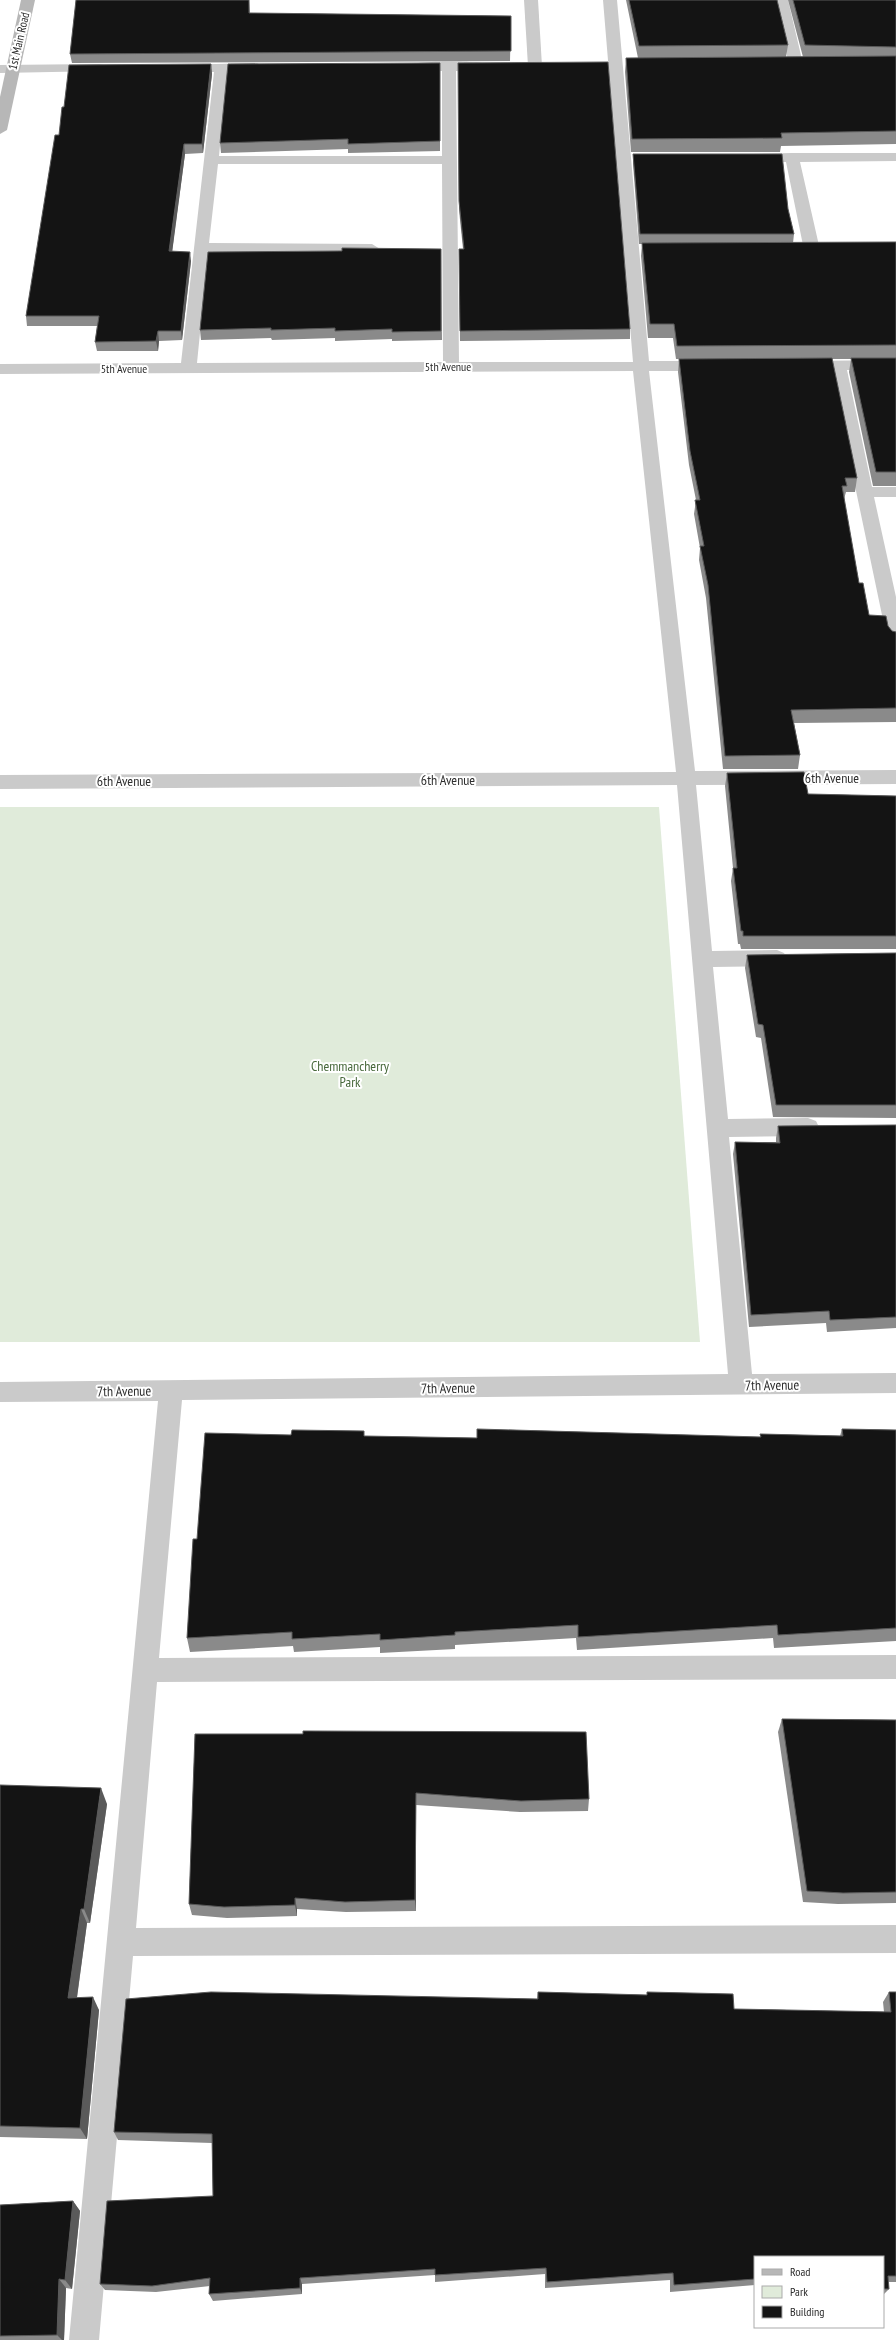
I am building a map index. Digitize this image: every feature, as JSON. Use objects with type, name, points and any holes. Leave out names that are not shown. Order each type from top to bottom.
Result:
[{"type":"street","name":"1st Main Road","points":[[0,130],[6,69],[28,0]]},
{"type":"street","points":[[531,0],[535,66]]},
{"type":"street","points":[[610,0],[609,65],[624,158],[641,367],[686,778],[741,1385]]},
{"type":"street","points":[[782,0],[796,64]]},
{"type":"street","points":[[780,64],[812,64]]},
{"type":"street","points":[[609,65],[632,65]]},
{"type":"street","points":[[449,66],[451,367]]},
{"type":"street","points":[[394,67],[504,66]]},
{"type":"street","points":[[520,66],[550,66]]},
{"type":"street","points":[[188,368],[221,67]]},
{"type":"street","points":[[167,68],[268,67]]},
{"type":"street","points":[[6,69],[113,68]]},
{"type":"street","points":[[792,157],[812,250]]},
{"type":"street","points":[[739,158],[896,157]]},
{"type":"street","points":[[624,158],[639,158]]},
{"type":"street","points":[[211,160],[450,160]]},
{"type":"street","points":[[202,248],[388,249]]},
{"type":"street","points":[[435,250],[450,250]]},
{"type":"street","points":[[632,250],[647,250]]},
{"type":"street","points":[[796,250],[827,250]]},
{"type":"street","points":[[791,366],[896,365]]},
{"type":"street","name":"5th Avenue","points":[[0,369],[728,366]]},
{"type":"street","points":[[838,366],[893,612],[896,639]]},
{"type":"street","points":[[866,492],[896,492]]},
{"type":"street","name":"6th Avenue","points":[[0,782],[896,777]]},
{"type":"street","points":[[702,959],[795,958]]},
{"type":"street","points":[[717,1128],[826,1127]]},
{"type":"street","name":"7th Avenue","points":[[0,1392],[896,1383]]},
{"type":"street","points":[[84,2340],[171,1390]]},
{"type":"street","points":[[145,1670],[896,1667]]},
{"type":"street","points":[[120,1942],[896,1939]]},
{"type":"green space","name":"Chemmancherry Park","points":[[0,807],[659,807],[700,1342],[0,1342]]},
{"type":"building","points":[[76,0],[249,0],[249,13],[511,16],[511,51],[70,54]]},
{"type":"building","points":[[629,0],[777,0],[788,45],[639,46]]},
{"type":"building","points":[[793,0],[896,0],[896,47],[805,45]]},
{"type":"building","points":[[896,56],[896,131],[781,133],[782,138],[632,139],[626,58]]},
{"type":"building","points":[[608,62],[630,329],[460,331],[459,249],[464,249],[459,201],[458,63]]},
{"type":"building","points":[[440,63],[440,141],[348,144],[348,139],[220,143],[228,64]]},
{"type":"building","points":[[211,64],[202,144],[184,144],[169,251],[190,252],[181,331],[158,331],[156,341],[95,342],[99,316],[26,316],[55,135],[59,135],[62,107],[64,107],[69,65]]},
{"type":"building","points":[[633,154],[782,154],[788,209],[794,234],[640,234]]},
{"type":"building","points":[[896,242],[896,345],[677,346],[674,324],[650,324],[642,243]]},
{"type":"building","points":[[342,248],[441,249],[441,331],[392,332],[392,329],[335,331],[335,328],[200,330],[208,252],[342,251]]},
{"type":"building","points":[[832,358],[857,478],[845,478],[847,486],[842,486],[859,583],[863,583],[869,615],[886,616],[888,626],[892,631],[896,632],[896,708],[791,710],[800,755],[725,756],[708,585],[700,546],[704,546],[695,500],[700,500],[690,451],[679,359]]},
{"type":"building","points":[[851,358],[896,358],[896,472],[876,472]]},
{"type":"building","points":[[804,772],[808,794],[896,796],[896,936],[743,936],[743,931],[741,931],[733,868],[737,868],[727,773]]},
{"type":"building","points":[[896,953],[896,1105],[776,1105],[763,1025],[758,1024],[747,955]]},
{"type":"building","points":[[896,1125],[896,1317],[830,1320],[829,1311],[751,1315],[735,1142],[780,1143],[778,1126]]},
{"type":"building","points":[[477,1429],[761,1437],[760,1434],[843,1436],[842,1429],[896,1430],[896,1628],[778,1635],[777,1625],[578,1637],[578,1625],[455,1632],[455,1635],[380,1640],[380,1634],[292,1639],[292,1632],[187,1638],[193,1539],[197,1539],[205,1433],[291,1435],[292,1430],[364,1431],[364,1436],[477,1438]]},
{"type":"building","points":[[782,1719],[896,1720],[896,1892],[843,1893],[807,1891]]},
{"type":"building","points":[[303,1731],[586,1732],[589,1799],[521,1801],[416,1793],[415,1900],[345,1902],[295,1898],[295,1905],[224,1907],[189,1904],[195,1734],[303,1734]]},
{"type":"building","points":[[0,1785],[101,1788],[84,1909],[81,1909],[68,1998],[93,1997],[80,2128],[0,2126]]},
{"type":"building","points":[[211,1992],[538,1999],[538,1992],[647,1995],[647,1992],[733,1994],[734,2009],[891,2012],[889,1992],[896,1992],[896,2276],[888,2276],[889,2289],[884,2289],[884,2256],[754,2256],[754,2279],[674,2285],[673,2273],[547,2282],[546,2268],[435,2275],[435,2269],[300,2278],[300,2288],[209,2294],[210,2278],[152,2286],[100,2284],[107,2201],[213,2196],[212,2134],[114,2132],[126,1999]]},
{"type":"building","points":[[73,2201],[65,2280],[59,2279],[57,2335],[0,2336],[0,2205]]}]
